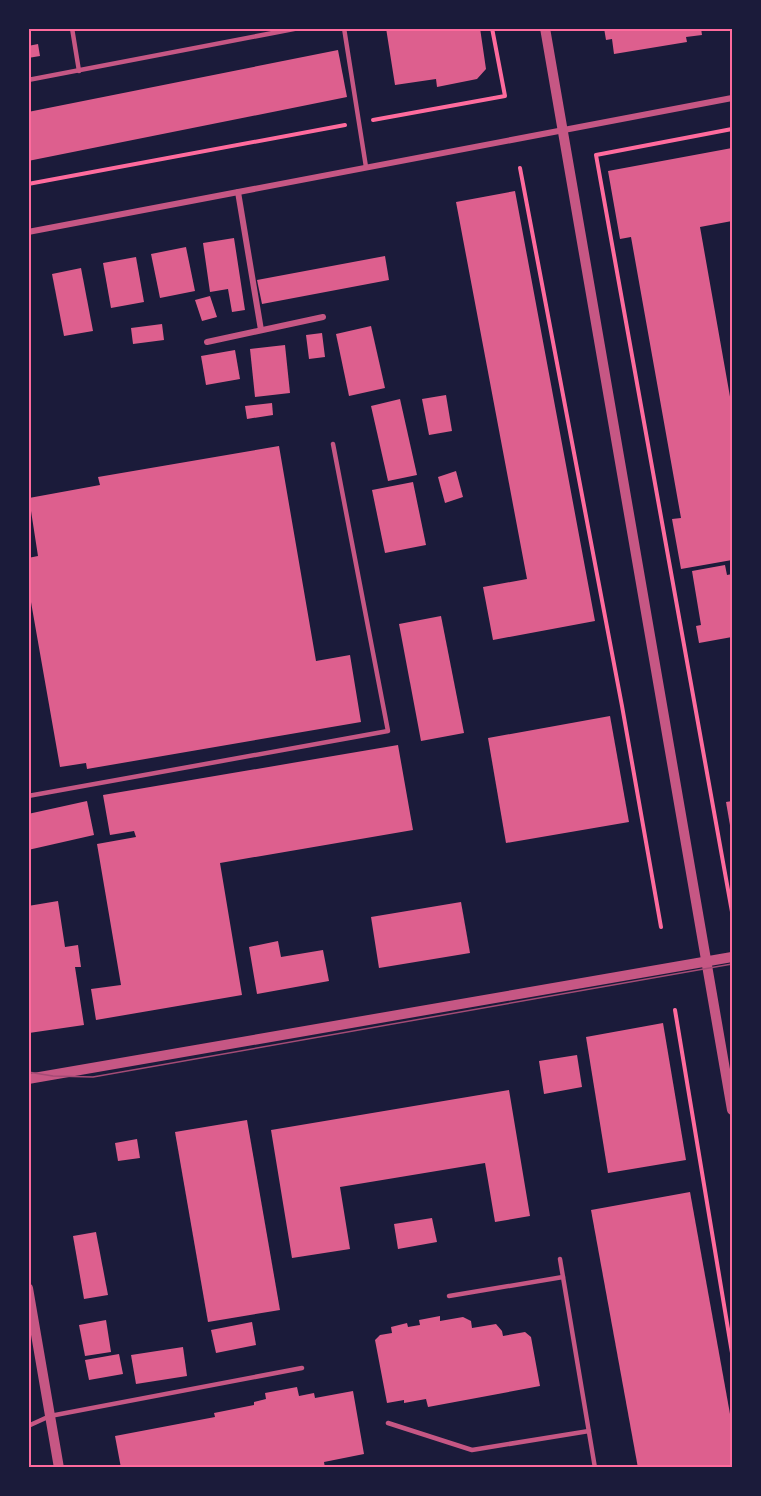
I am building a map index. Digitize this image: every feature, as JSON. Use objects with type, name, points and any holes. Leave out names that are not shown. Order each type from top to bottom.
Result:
[{"type":"street","points":[[545,28],[732,1110]]},
{"type":"street","points":[[28,232],[732,98]]},
{"type":"street","points":[[238,192],[261,330]]},
{"type":"street","points":[[207,342],[323,317]]},
{"type":"street","points":[[28,1079],[732,957]]},
{"type":"street","points":[[28,1288],[59,1467]]},
{"type":"lane","points":[[72,28],[79,70]]},
{"type":"lane","points":[[28,80],[299,28]]},
{"type":"lane","points":[[344,28],[366,167]]},
{"type":"lane","points":[[28,796],[388,730],[333,444]]},
{"type":"lane","points":[[560,1259],[595,1467]]},
{"type":"lane","points":[[449,1296],[563,1277]]},
{"type":"lane","points":[[28,1426],[50,1416],[302,1368]]},
{"type":"lane","points":[[388,1423],[472,1450],[589,1431]]},
{"type":"path","points":[[28,184],[505,96],[492,28]]},
{"type":"path","points":[[732,129],[596,154],[732,912]]},
{"type":"path","points":[[520,168],[622,706],[661,927]]},
{"type":"path","points":[[675,1010],[732,1353]]},
{"type":"building","points":[[386,28],[480,28],[486,69],[477,79],[437,87],[436,79],[395,85]]},
{"type":"building","points":[[604,28],[701,28],[702,35],[686,37],[687,42],[614,54],[612,39],[606,40]]},
{"type":"building","points":[[38,44],[40,56],[28,58],[28,46]]},
{"type":"building","points":[[338,50],[347,97],[28,161],[28,112]]},
{"type":"building","points":[[732,148],[732,221],[700,227],[732,408],[732,560],[681,569],[672,519],[681,518],[631,237],[620,239],[608,171]]},
{"type":"building","points":[[515,191],[595,621],[493,640],[483,587],[527,579],[456,202]]},
{"type":"building","points":[[234,238],[245,310],[232,312],[228,289],[210,292],[203,243]]},
{"type":"building","points":[[186,247],[195,291],[160,298],[151,254]]},
{"type":"building","points":[[385,256],[389,280],[262,304],[257,280]]},
{"type":"building","points":[[136,257],[144,302],[111,308],[103,263]]},
{"type":"building","points":[[81,268],[93,331],[64,336],[52,274]]},
{"type":"building","points":[[210,296],[217,317],[202,321],[195,300]]},
{"type":"building","points":[[162,324],[164,340],[133,344],[131,328]]},
{"type":"building","points":[[371,326],[385,388],[349,396],[336,334]]},
{"type":"building","points":[[322,333],[325,357],[309,359],[306,335]]},
{"type":"building","points":[[285,345],[290,393],[255,397],[250,349]]},
{"type":"building","points":[[235,350],[240,379],[206,385],[201,356]]},
{"type":"building","points":[[446,395],[452,431],[429,435],[422,399]]},
{"type":"building","points":[[400,399],[417,475],[388,481],[371,406]]},
{"type":"building","points":[[272,403],[273,415],[247,419],[245,406]]},
{"type":"building","points":[[279,446],[316,661],[350,655],[361,722],[87,769],[86,763],[60,767],[28,585],[28,558],[38,556],[29,498],[100,485],[98,477]]},
{"type":"building","points":[[456,471],[463,497],[445,503],[438,477]]},
{"type":"building","points":[[413,482],[426,545],[385,553],[372,490]]},
{"type":"building","points":[[725,565],[727,575],[732,574],[732,637],[699,643],[696,626],[701,625],[692,571]]},
{"type":"building","points":[[441,616],[464,733],[421,741],[399,624]]},
{"type":"building","points":[[610,716],[629,822],[506,843],[488,738]]},
{"type":"building","points":[[398,745],[413,830],[220,863],[242,995],[96,1020],[91,989],[121,985],[97,844],[136,837],[134,831],[110,835],[103,795]]},
{"type":"building","points":[[87,801],[94,835],[28,850],[28,814]]},
{"type":"building","points":[[732,801],[732,831],[731,831],[726,802]]},
{"type":"building","points":[[58,901],[65,947],[78,945],[81,967],[75,967],[84,1025],[29,1033],[28,906]]},
{"type":"building","points":[[461,902],[470,953],[379,968],[371,917]]},
{"type":"building","points":[[278,941],[281,957],[323,950],[329,981],[257,994],[249,947]]},
{"type":"building","points":[[663,1023],[686,1160],[608,1173],[586,1037]]},
{"type":"building","points":[[577,1055],[582,1087],[544,1094],[539,1061]]},
{"type":"building","points":[[509,1090],[530,1216],[495,1222],[485,1163],[340,1187],[350,1249],[292,1258],[271,1130]]},
{"type":"building","points":[[247,1120],[280,1310],[208,1322],[175,1132]]},
{"type":"building","points":[[137,1139],[140,1158],[118,1161],[115,1143]]},
{"type":"building","points":[[690,1192],[732,1425],[732,1468],[638,1468],[591,1210]]},
{"type":"building","points":[[432,1218],[437,1242],[398,1249],[394,1224]]},
{"type":"building","points":[[96,1232],[108,1295],[84,1299],[73,1236]]},
{"type":"building","points":[[440,1316],[440,1321],[463,1317],[471,1321],[472,1328],[496,1324],[503,1336],[525,1332],[531,1337],[540,1386],[428,1407],[426,1399],[387,1403],[375,1340],[380,1335],[392,1333],[391,1327],[407,1323],[408,1327],[420,1325],[419,1320]]},
{"type":"building","points":[[106,1320],[111,1352],[85,1356],[79,1325]]},
{"type":"building","points":[[252,1322],[256,1345],[216,1353],[211,1330]]},
{"type":"building","points":[[183,1347],[187,1376],[136,1384],[131,1355]]},
{"type":"building","points":[[119,1354],[123,1374],[89,1380],[85,1360]]},
{"type":"building","points":[[297,1387],[299,1396],[314,1393],[315,1398],[353,1391],[364,1454],[324,1462],[325,1468],[121,1468],[115,1436],[215,1417],[214,1413],[254,1405],[254,1402],[266,1399],[265,1393]]},
{"type":"tram line","points":[[28,1072],[53,1076],[93,1077],[732,964]]}]
